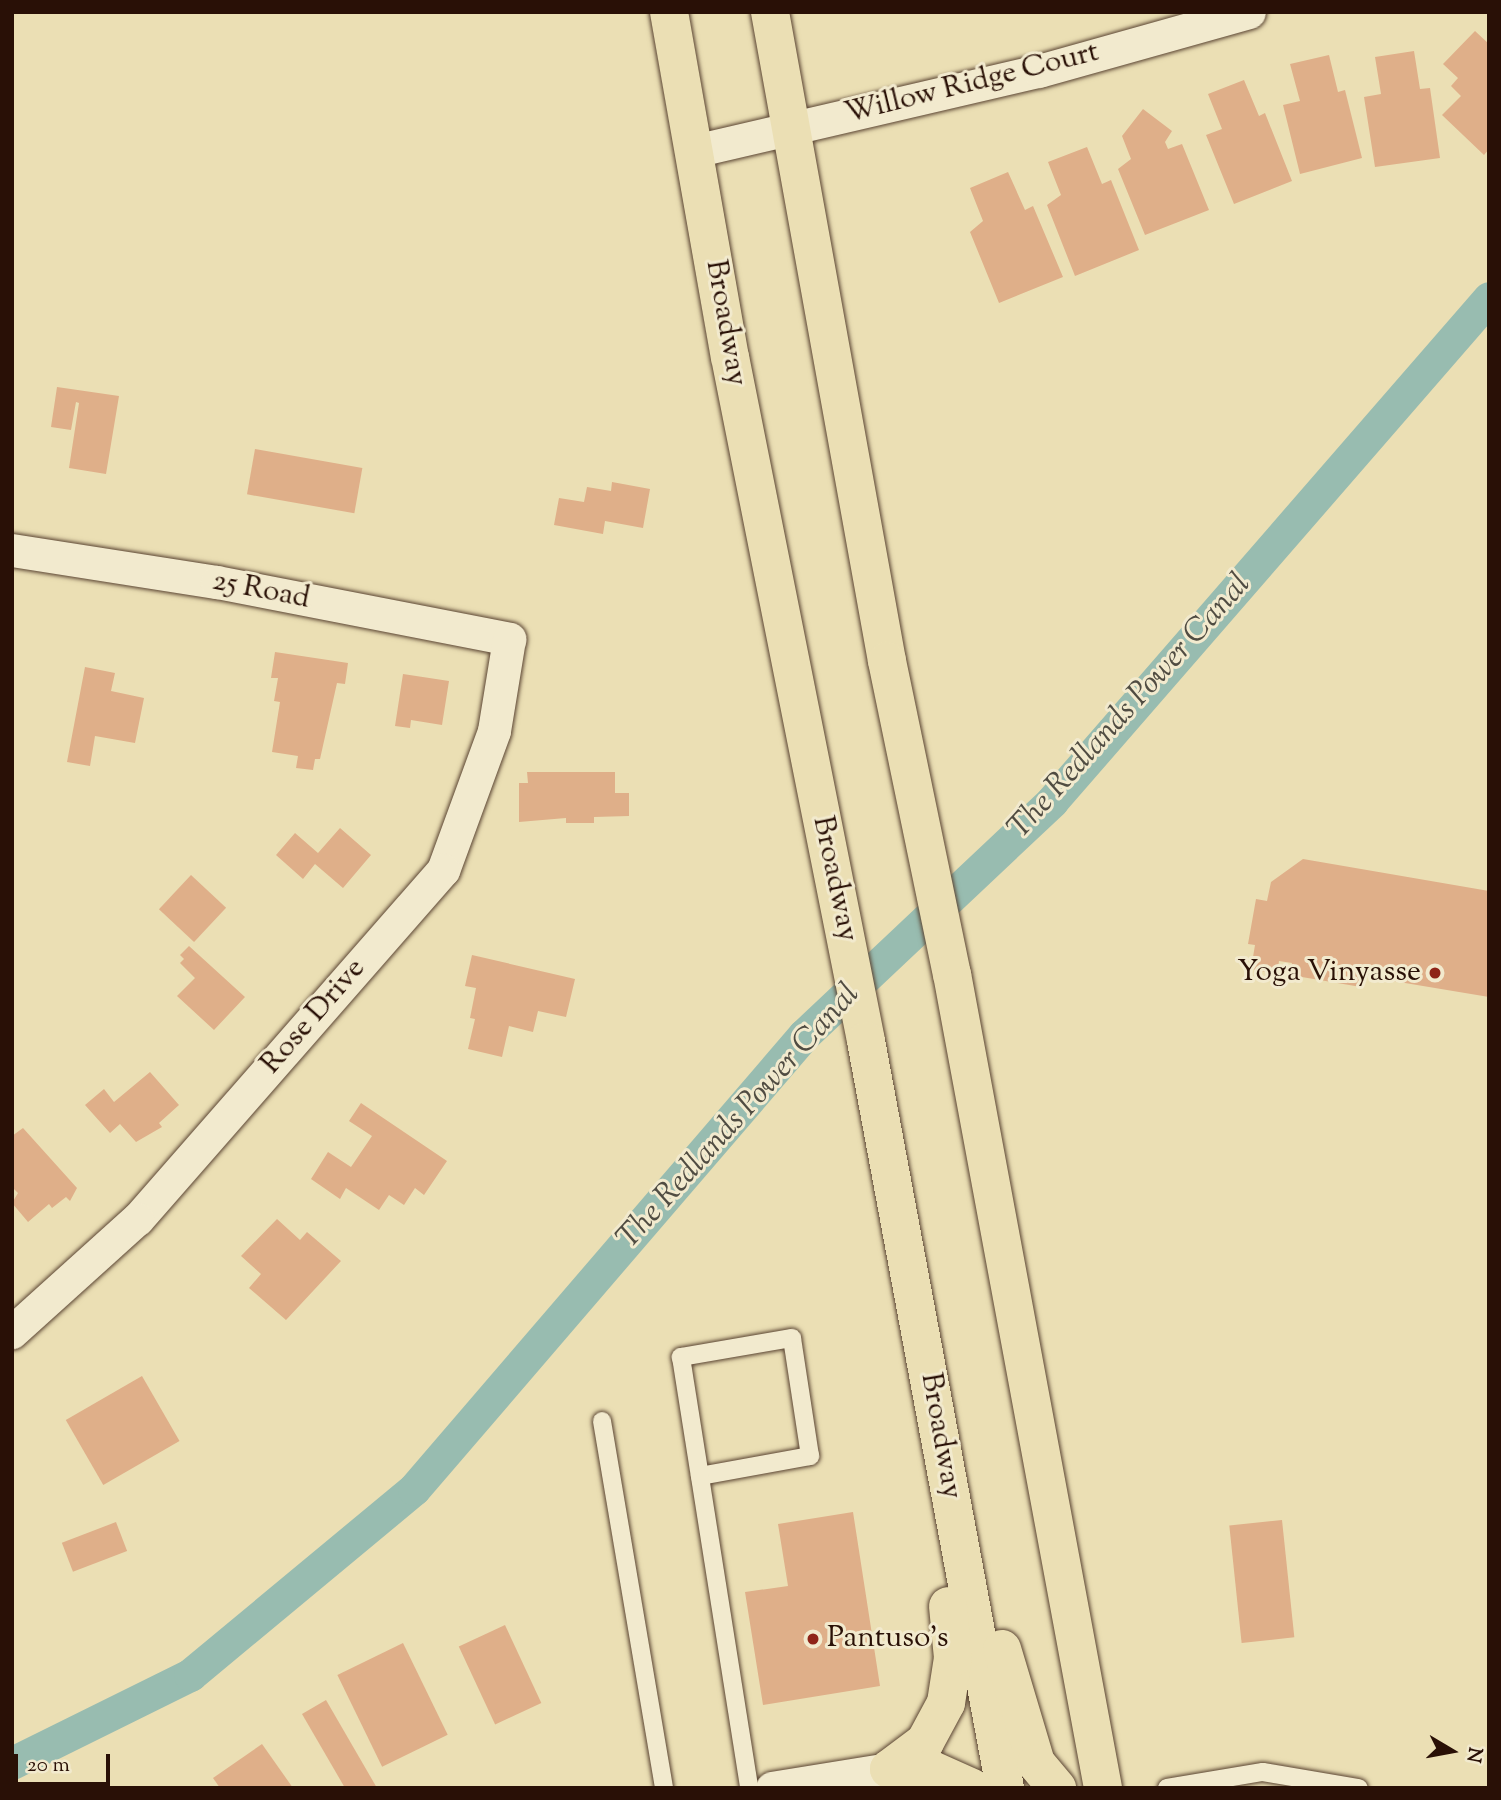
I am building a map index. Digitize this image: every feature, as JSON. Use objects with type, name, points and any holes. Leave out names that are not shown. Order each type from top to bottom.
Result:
[{"type":"main road","name":"Broadway","points":[[669,12],[866,1041],[1005,1788]]},
{"type":"main road","points":[[770,12],[922,835],[952,974],[1103,1788]]},
{"type":"main road","points":[[889,1769],[911,1756],[925,1742],[937,1724],[952,1682],[934,1408]]},
{"type":"main road","points":[[934,1408],[1025,1733],[1035,1763],[1057,1788]]},
{"type":"main road","points":[[889,1769],[930,1769],[972,1788]]},
{"type":"street","name":"Willow Ridge Court","points":[[694,151],[1039,71],[1250,12]]},
{"type":"street","name":"25 Road","points":[[12,550],[217,582],[509,639]]},
{"type":"street","name":"Rose Drive","points":[[12,1332],[138,1219],[443,870],[494,731],[509,639]]},
{"type":"street","points":[[772,1788],[889,1769]]},
{"type":"lane","points":[[700,1476],[810,1456],[792,1338],[681,1357],[749,1788]]},
{"type":"lane","points":[[602,1420],[664,1788]]},
{"type":"lane","points":[[1167,1788],[1263,1772],[1359,1788]]},
{"type":"building","points":[[1475,31],[1489,44],[1489,149],[1484,155],[1442,115],[1461,96],[1451,86],[1458,78],[1443,64]]},
{"type":"building","points":[[1414,51],[1420,89],[1430,88],[1440,158],[1375,167],[1364,97],[1381,94],[1375,57]]},
{"type":"building","points":[[1329,55],[1338,92],[1345,90],[1362,158],[1300,174],[1283,105],[1300,101],[1290,64]]},
{"type":"building","points":[[1244,80],[1259,116],[1265,113],[1292,181],[1234,204],[1206,135],[1222,129],[1208,94]]},
{"type":"building","points":[[1143,109],[1172,131],[1165,142],[1168,149],[1182,144],[1209,210],[1145,235],[1118,169],[1131,159],[1122,136]]},
{"type":"building","points":[[1087,147],[1102,184],[1111,180],[1139,250],[1075,276],[1047,205],[1061,195],[1048,162]]},
{"type":"building","points":[[1008,172],[1025,210],[1033,206],[1063,277],[999,303],[970,232],[983,221],[970,188]]},
{"type":"building","points":[[57,387],[119,396],[106,474],[69,468],[79,403],[76,402],[71,430],[51,427]]},
{"type":"building","points":[[255,449],[362,468],[354,513],[247,494]]},
{"type":"building","points":[[612,482],[650,489],[643,528],[605,521],[603,534],[554,525],[559,498],[584,502],[587,487],[611,491]]},
{"type":"building","points":[[275,652],[348,663],[345,684],[337,683],[320,759],[315,759],[313,770],[296,768],[298,756],[272,752],[280,702],[274,701],[278,678],[271,678]]},
{"type":"building","points":[[85,667],[115,673],[111,691],[144,698],[135,743],[95,736],[90,766],[67,762]]},
{"type":"building","points":[[403,674],[449,681],[442,725],[411,720],[410,728],[395,726]]},
{"type":"building","points":[[527,772],[615,772],[615,793],[629,793],[629,816],[594,817],[594,823],[566,823],[566,818],[519,822],[519,783],[528,783]]},
{"type":"building","points":[[340,828],[371,855],[343,888],[315,864],[303,879],[276,855],[295,833],[318,853]]},
{"type":"building","points":[[1303,859],[1489,891],[1489,997],[1363,976],[1361,987],[1290,975],[1292,963],[1279,961],[1277,974],[1251,969],[1255,945],[1248,944],[1256,899],[1267,901],[1271,882]]},
{"type":"building","points":[[191,875],[226,908],[194,942],[159,909]]},
{"type":"building","points":[[189,946],[245,997],[214,1030],[177,996],[195,978],[180,963],[184,959],[180,955]]},
{"type":"building","points":[[472,955],[575,979],[566,1017],[538,1011],[533,1032],[509,1026],[502,1057],[468,1049],[475,1019],[470,1018],[476,988],[465,986]]},
{"type":"building","points":[[150,1072],[179,1105],[159,1123],[162,1127],[136,1142],[120,1124],[110,1133],[85,1105],[104,1089],[114,1102]]},
{"type":"building","points":[[361,1103],[447,1161],[424,1195],[415,1188],[404,1205],[389,1195],[379,1210],[346,1188],[340,1199],[311,1179],[328,1152],[351,1167],[372,1136],[349,1121]]},
{"type":"building","points":[[23,1128],[77,1188],[70,1201],[66,1197],[52,1208],[49,1204],[28,1222],[12,1203],[18,1193],[12,1187],[12,1136]]},
{"type":"building","points":[[277,1219],[300,1240],[307,1232],[341,1261],[286,1320],[249,1288],[261,1274],[241,1256]]},
{"type":"building","points":[[142,1376],[180,1441],[103,1485],[66,1420]]},
{"type":"building","name":"Pantuso's","points":[[853,1512],[880,1686],[763,1705],[745,1592],[788,1586],[778,1524]]},
{"type":"building","points":[[1282,1520],[1294,1637],[1242,1643],[1229,1526]]},
{"type":"building","points":[[116,1522],[127,1551],[73,1572],[62,1543]]},
{"type":"building","points":[[505,1625],[541,1703],[495,1724],[459,1647]]},
{"type":"building","points":[[403,1643],[448,1735],[382,1767],[337,1675]]},
{"type":"building","points":[[326,1700],[377,1788],[345,1788],[302,1714]]},
{"type":"building","points":[[262,1744],[293,1788],[220,1788],[213,1778]]},
{"type":"waterway","name":"The Redlands Power Canal","points":[[12,1763],[190,1675],[414,1489],[804,1035],[1052,801],[1489,298]]},
{"type":"place","name":"Yoga Vinyasse","points":[[1435,973]]},
{"type":"place","name":"Pantuso's","points":[[813,1639]]}]
